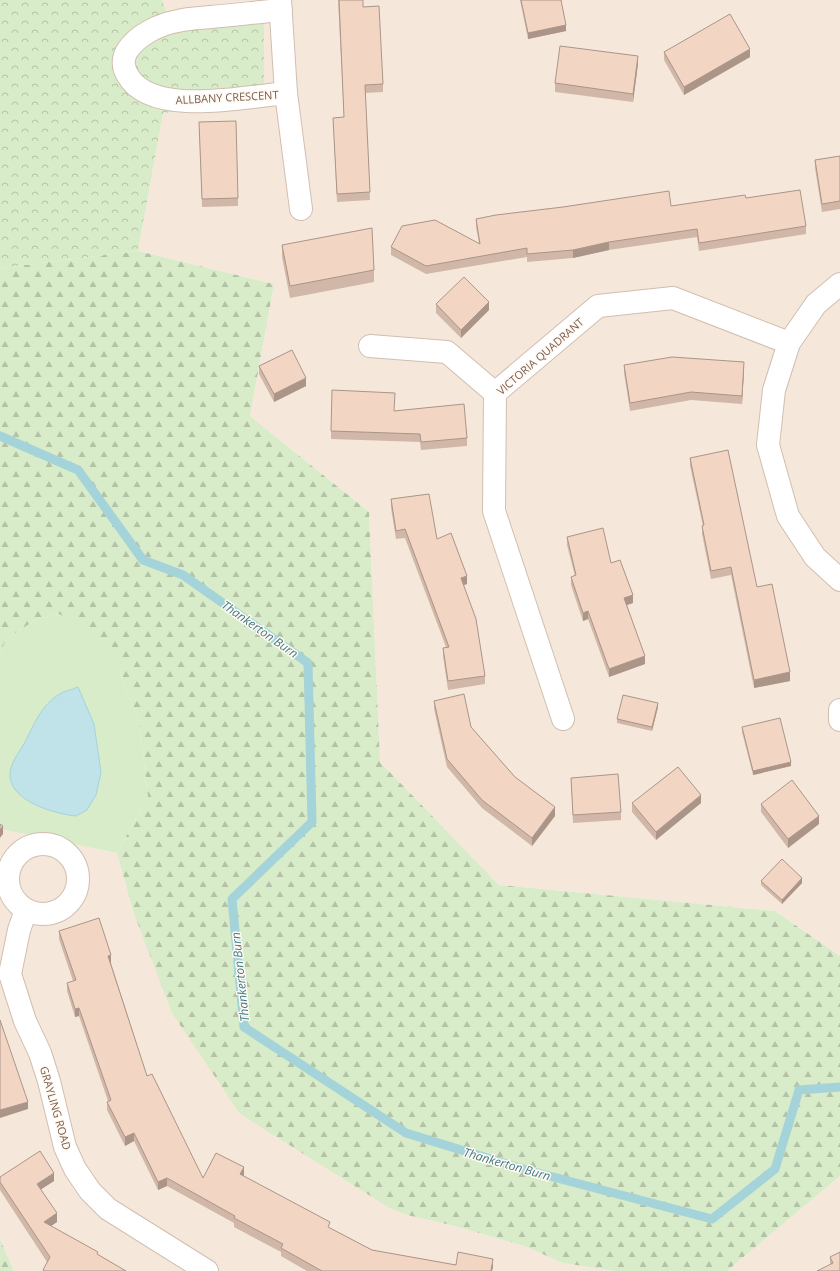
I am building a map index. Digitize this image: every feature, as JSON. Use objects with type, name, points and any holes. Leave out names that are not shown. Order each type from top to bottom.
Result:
[{"type":"street","points":[[281,5],[286,94],[301,210]]},
{"type":"street","name":"ALLBANY CRESCENT","points":[[281,5],[178,21],[147,33],[132,45],[126,53],[123,62],[126,74],[132,84],[146,94],[175,102],[286,94]]},
{"type":"street","points":[[840,284],[816,304],[789,343],[774,390],[768,445],[788,516],[815,557],[840,580]]},
{"type":"street","name":"VICTORIA QUADRANT","points":[[563,719],[494,511],[495,393],[598,306],[673,298],[789,343]]},
{"type":"street","points":[[370,346],[447,352],[495,393]]},
{"type":"street","points":[[840,710],[840,720]]},
{"type":"street","name":"GRAYLING ROAD","points":[[26,910],[19,930],[10,974],[25,1021],[40,1053],[66,1147],[75,1168],[90,1191],[108,1209],[207,1271]]},
{"type":"shaded area","points":[[162,0],[840,0],[840,956],[775,911],[499,885],[380,762],[369,512],[250,416],[274,284],[138,251],[163,113],[264,105],[264,2],[166,11]]},
{"type":"shaded area","points":[[0,829],[117,853],[133,911],[407,1215],[455,1226],[524,1246],[563,1263],[615,1271],[14,1271],[0,1239]]},
{"type":"shaded area","points":[[840,1176],[840,1271],[727,1271]]},
{"type":"green space","points":[[0,0],[162,0],[166,11],[264,2],[264,105],[163,113],[138,251],[0,268]]},
{"type":"green space","points":[[138,251],[274,284],[250,416],[369,512],[380,762],[499,885],[775,911],[840,956],[840,1176],[727,1271],[615,1271],[563,1263],[524,1246],[455,1226],[407,1215],[388,1207],[240,1114],[172,1013],[133,911],[117,853],[148,797],[139,722],[116,661],[91,629],[59,614],[37,619],[6,639],[0,654],[0,268]]},
{"type":"green space","points":[[59,614],[91,628],[116,661],[139,722],[148,797],[117,853],[0,829],[0,654],[6,639],[37,619]]},
{"type":"green space","points":[[0,1239],[14,1271],[0,1271]]},
{"type":"water","points":[[78,687],[94,724],[101,772],[96,795],[87,810],[76,816],[45,809],[24,798],[11,783],[10,773],[14,760],[43,709],[52,699]]},
{"type":"building","points":[[339,0],[363,0],[363,7],[379,6],[383,84],[365,85],[370,192],[337,194],[333,118],[344,117]]},
{"type":"building","points":[[521,0],[561,0],[566,25],[528,33]]},
{"type":"building","points":[[730,14],[750,49],[684,87],[664,52]]},
{"type":"building","points":[[560,46],[638,56],[633,94],[555,83]]},
{"type":"building","points":[[236,121],[238,198],[202,199],[199,122]]},
{"type":"building","points":[[840,156],[840,201],[822,204],[815,160]]},
{"type":"building","points":[[800,190],[806,226],[699,243],[697,229],[609,242],[573,250],[527,254],[527,248],[426,266],[391,247],[402,226],[435,220],[480,244],[476,219],[496,215],[563,207],[669,191],[671,206],[745,195],[746,198]]},
{"type":"building","points":[[372,228],[374,270],[290,286],[282,245]]},
{"type":"building","points":[[464,277],[489,302],[461,330],[436,304]]},
{"type":"building","points":[[292,350],[306,378],[274,394],[259,366]]},
{"type":"building","points":[[672,357],[744,362],[742,396],[691,392],[630,403],[624,365]]},
{"type":"building","points":[[332,390],[395,393],[394,411],[464,404],[467,438],[421,442],[420,434],[331,431]]},
{"type":"building","points":[[728,450],[757,587],[772,584],[790,672],[754,680],[731,567],[711,571],[702,526],[704,525],[690,458]]},
{"type":"building","points":[[429,494],[437,539],[451,533],[467,576],[461,578],[476,619],[485,676],[448,681],[443,648],[449,647],[405,529],[396,531],[391,499]]},
{"type":"building","points":[[603,528],[611,563],[620,560],[633,595],[624,598],[645,656],[609,669],[588,611],[583,613],[571,577],[576,575],[567,537]]},
{"type":"building","points":[[464,694],[471,727],[515,777],[555,807],[532,838],[482,800],[447,759],[434,701]]},
{"type":"building","points":[[623,695],[658,703],[652,727],[617,719]]},
{"type":"building","points":[[780,718],[791,762],[753,771],[742,727]]},
{"type":"building","points":[[678,767],[701,795],[656,832],[632,803]]},
{"type":"building","points":[[618,774],[621,812],[573,815],[571,778]]},
{"type":"building","points":[[792,780],[819,816],[788,839],[761,804]]},
{"type":"building","points":[[782,859],[802,878],[782,900],[761,881]]},
{"type":"building","points":[[99,918],[111,955],[108,956],[147,1076],[152,1074],[203,1178],[216,1153],[244,1167],[240,1174],[330,1222],[328,1227],[372,1250],[456,1265],[458,1252],[493,1259],[491,1271],[322,1271],[281,1248],[283,1244],[234,1218],[235,1216],[167,1178],[158,1182],[134,1133],[125,1137],[107,1102],[111,1100],[79,1008],[75,1009],[67,983],[76,980],[59,931]]},
{"type":"building","points":[[0,1020],[28,1102],[0,1110]]},
{"type":"building","points":[[40,1151],[54,1173],[37,1184],[57,1213],[44,1222],[98,1252],[97,1254],[126,1271],[43,1270],[50,1257],[0,1182],[0,1177]]},
{"type":"building","points":[[840,1252],[840,1271],[817,1271],[833,1263],[830,1257]]},
{"type":"waterway","name":"Thankerton Burn","points":[[0,436],[78,470],[143,560],[183,575],[308,663],[312,822],[232,899],[244,1027],[406,1133],[523,1169],[712,1219],[775,1169],[799,1090],[840,1087]]}]
